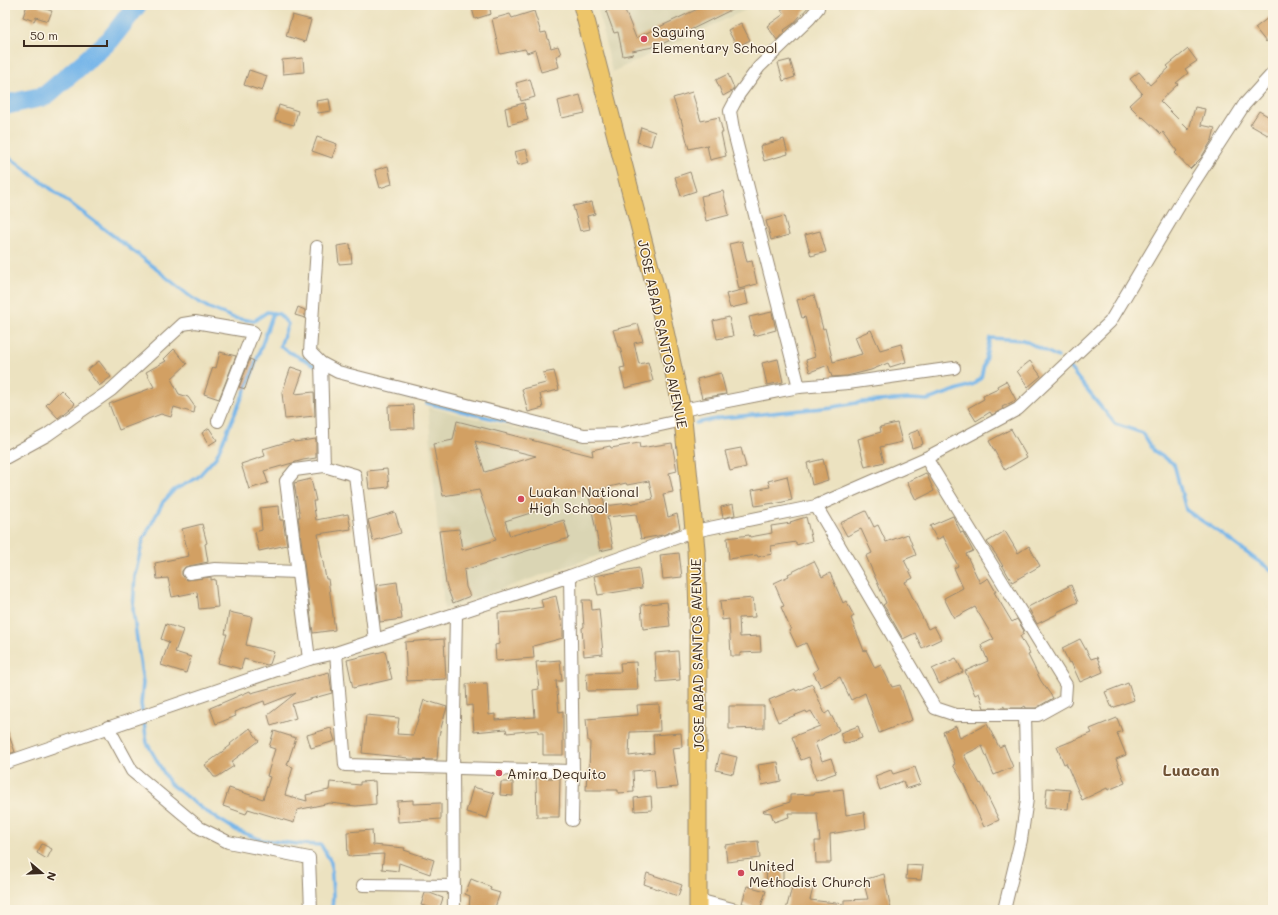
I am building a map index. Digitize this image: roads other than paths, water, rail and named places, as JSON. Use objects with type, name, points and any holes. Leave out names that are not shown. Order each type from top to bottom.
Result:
[{"type":"highway","name":"JOSE ABAD SANTOS AVENUE","points":[[582,5],[657,294],[682,415],[695,531],[698,615],[698,905]]},
{"type":"street","points":[[800,387],[733,129],[730,110],[739,94],[759,67],[810,19],[818,8],[818,5]]},
{"type":"street","points":[[5,763],[309,659],[336,653],[570,576],[695,531],[816,506],[926,458],[1018,409],[1110,322],[1185,196],[1244,105],[1273,72]]},
{"type":"street","points":[[317,247],[310,352],[321,363],[338,372],[584,435],[620,434],[682,415],[800,387],[848,383],[954,368]]},
{"type":"street","points":[[5,458],[47,435],[111,390],[183,324],[195,322],[253,332],[218,421]]},
{"type":"street","points":[[321,363],[324,466]]},
{"type":"street","points":[[816,506],[935,708],[956,715],[1038,715],[1065,700],[1066,685],[926,458]]},
{"type":"street","points":[[309,659],[286,480],[295,470],[324,466],[355,475],[375,640]]},
{"type":"street","points":[[189,573],[215,569],[297,572]]},
{"type":"street","points":[[570,576],[573,771],[572,820]]},
{"type":"street","points":[[454,910],[453,768],[456,614]]},
{"type":"street","points":[[336,653],[345,765],[573,771]]},
{"type":"street","points":[[1004,910],[1021,840],[1027,799],[1026,715]]},
{"type":"street","points":[[108,727],[132,771],[200,828],[228,842],[309,858],[311,910]]},
{"type":"street","points":[[363,884],[454,886]]},
{"type":"street","points":[[698,905],[736,910]]},
{"type":"waterway","points":[[5,105],[45,96],[110,40],[137,5]]},
{"type":"waterway","points":[[5,154],[140,256],[192,298],[209,308],[234,318],[254,321],[267,312],[279,314],[288,324],[280,346],[315,365]]},
{"type":"waterway","points":[[273,313],[250,379],[216,457],[197,478],[174,490],[163,502],[143,540],[135,575],[133,610],[143,683],[141,704],[147,743],[170,784],[204,810],[236,830],[262,840],[321,845],[331,862],[333,896],[332,910]]},
{"type":"waterway","points":[[696,423],[721,418],[833,407],[862,402],[910,399],[927,400],[974,384],[981,378],[990,338],[1023,340],[1058,357]]},
{"type":"waterway","points":[[1068,366],[1115,424],[1143,433],[1154,451],[1174,464],[1186,510],[1273,571]]},
{"type":"waterway","points":[[370,386],[413,398]]},
{"type":"waterway","points":[[427,403],[532,428],[566,438],[583,440]]},
{"type":"place","name":"Saguing Elementary School","points":[[644,39]]},
{"type":"place","name":"Luakan National High School","points":[[521,499]]},
{"type":"place","name":"Amira Dequito","points":[[499,773]]},
{"type":"place","name":"United Methodist Church","points":[[741,873]]},
{"type":"district","name":"Luacan","points":[[1191,769]]}]
